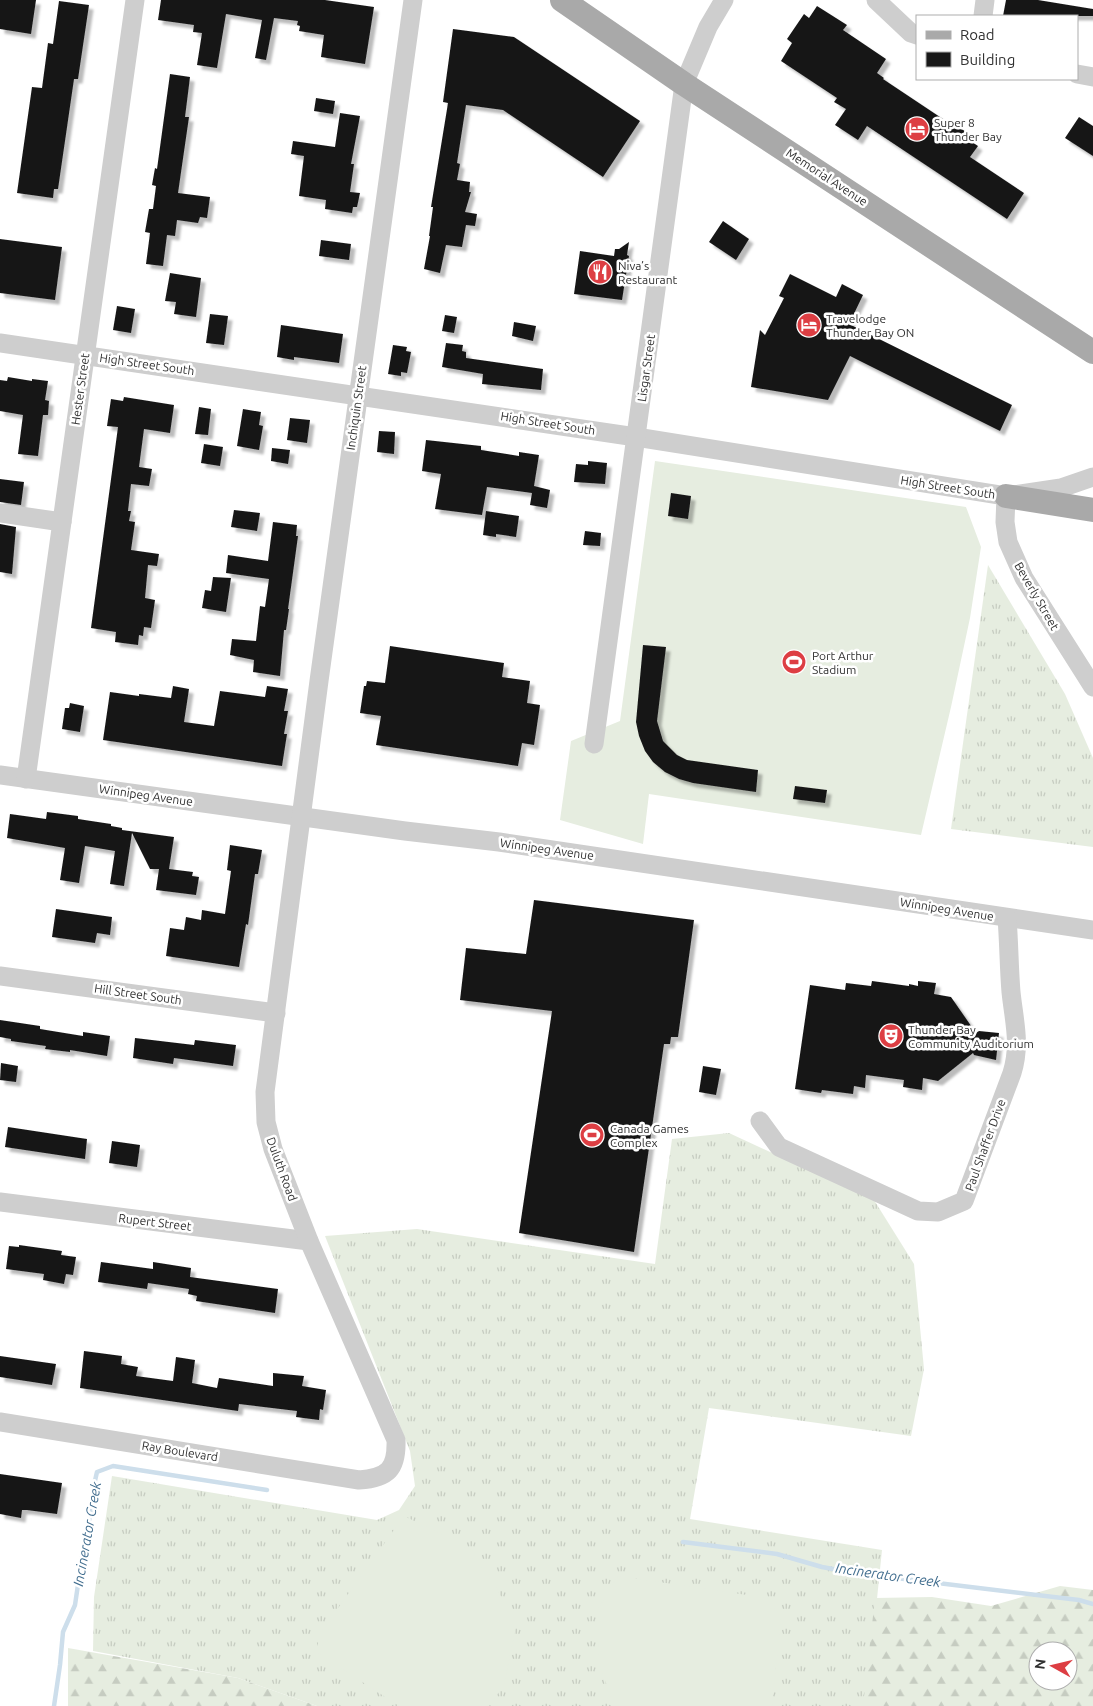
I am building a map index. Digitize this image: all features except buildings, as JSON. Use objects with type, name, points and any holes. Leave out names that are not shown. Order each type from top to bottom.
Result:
[{"type":"main road","name":"Memorial Avenue","points":[[562,0],[684,84],[1093,352]]},
{"type":"main road","points":[[1006,496],[1093,510]]},
{"type":"street","name":"Hester Street","points":[[26,778],[135,0]]},
{"type":"street","name":"Inchiquin Street","points":[[302,816],[413,0]]},
{"type":"street","name":"Lisgar Street","points":[[594,744],[684,84],[708,27],[724,0]]},
{"type":"street","points":[[876,0],[911,33],[916,35]]},
{"type":"street","points":[[982,15],[985,0]]},
{"type":"street","points":[[1078,74],[1093,77]]},
{"type":"street","name":"High Street South","points":[[0,343],[636,437],[1006,496],[1061,488],[1093,477]]},
{"type":"street","name":"Beverly Street","points":[[1006,496],[1005,522],[1008,542],[1024,578],[1093,687]]},
{"type":"street","points":[[0,513],[62,522]]},
{"type":"street","name":"Winnipeg Avenue","points":[[0,775],[499,842],[1093,930]]},
{"type":"street","name":"Duluth Road","points":[[302,816],[264,1092],[266,1122],[273,1149],[309,1241],[396,1440],[397,1454],[391,1468],[378,1478],[359,1480]]},
{"type":"street","name":"Paul Shaffer Drive","points":[[760,1121],[779,1147],[918,1211],[938,1212],[964,1201],[1017,1058],[1018,1041],[1011,992],[1007,918]]},
{"type":"street","name":"Hill Street South","points":[[0,976],[276,1013]]},
{"type":"street","name":"Rupert Street","points":[[0,1202],[309,1241]]},
{"type":"street","name":"Ray Boulevard","points":[[0,1422],[359,1480]]},
{"type":"green space","name":"Port Arthur Stadium","points":[[655,461],[966,507],[981,547],[970,618],[921,835],[649,794],[643,844],[560,820],[571,741],[620,721]]},
{"type":"green space","points":[[988,565],[1065,694],[1093,758],[1093,847],[951,829]]},
{"type":"green space","points":[[729,1133],[874,1200],[914,1264],[924,1369],[911,1436],[709,1408],[690,1519],[882,1550],[866,1706],[317,1706],[238,1678],[93,1651],[94,1597],[112,1476],[377,1520],[399,1510],[415,1486],[410,1451],[325,1236],[417,1229],[655,1264],[672,1139]]},
{"type":"green space","points":[[404,1516],[460,1543],[494,1583],[516,1626],[504,1685],[489,1706],[399,1706],[318,1653],[318,1636]]},
{"type":"green space","points":[[618,1576],[767,1598],[781,1618],[772,1706],[614,1706],[599,1663],[598,1609]]},
{"type":"green space","points":[[1060,1586],[1093,1590],[1093,1706],[863,1706],[875,1598],[932,1597],[991,1606]]},
{"type":"green space","points":[[68,1648],[238,1678],[317,1706],[68,1706]]},
{"type":"waterway","name":"Incinerator Creek","points":[[54,1706],[63,1632],[75,1605],[97,1472],[113,1466],[267,1490]]},
{"type":"waterway","name":"Incinerator Creek","points":[[683,1542],[777,1554],[822,1567],[855,1573],[1079,1600],[1093,1604]]},
{"type":"place","name":"Super 8 Thunder Bay","points":[[917,129]]},
{"type":"place","name":"Niva’s Restaurant","points":[[600,272]]},
{"type":"place","name":"Travelodge Thunder Bay ON","points":[[809,325]]},
{"type":"place","name":"Port Arthur Stadium","points":[[794,662]]},
{"type":"place","name":"Thunder Bay Community Auditorium","points":[[891,1036]]},
{"type":"place","name":"Canada Games Complex","points":[[592,1135]]}]
